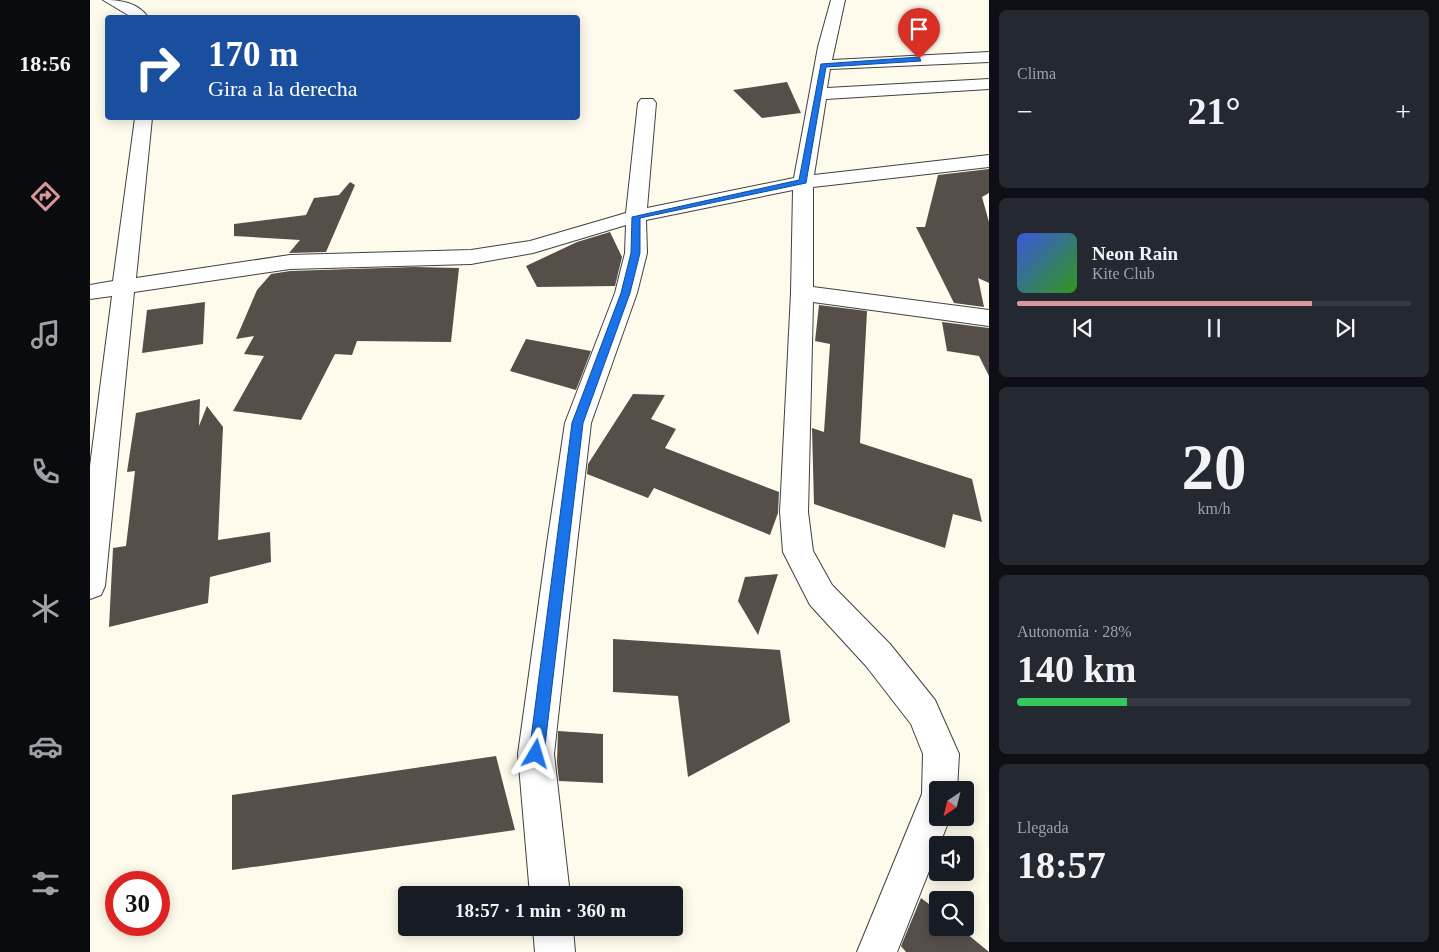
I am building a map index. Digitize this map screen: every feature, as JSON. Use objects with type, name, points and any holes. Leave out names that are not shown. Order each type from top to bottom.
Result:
[{"type":"street","points":[[110,0],[134,10],[139,15]]},
{"type":"street","points":[[838,0],[823,65],[803,182],[802,293],[794,512],[798,552],[820,595],[878,655],[923,712],[941,754],[940,781]]},
{"type":"street","points":[[823,65],[989,57]]},
{"type":"street","points":[[818,94],[989,84]]},
{"type":"street","points":[[549,886],[536,754],[564,526],[578,423],[626,293],[636,253],[636,217],[647,103]]},
{"type":"street","points":[[90,586],[122,286],[143,120]]},
{"type":"street","points":[[90,292],[290,262],[471,257],[533,247],[636,217],[803,182],[989,161]]},
{"type":"street","points":[[802,293],[989,318]]},
{"type":"street","points":[[877,952],[929,822]]},
{"type":"street","points":[[553,936],[555,952]]},
{"type":"building","points":[[787,82],[801,113],[762,118],[733,90]]},
{"type":"building","points":[[989,169],[989,193],[982,197],[989,222],[989,283],[978,278],[984,307],[954,303],[916,227],[925,227],[938,175]]},
{"type":"building","points":[[350,182],[355,185],[326,252],[289,253],[300,240],[234,236],[234,224],[306,215],[314,198],[339,195]]},
{"type":"building","points":[[610,232],[622,257],[615,286],[537,287],[526,266],[577,242]]},
{"type":"building","points":[[414,267],[459,268],[451,342],[357,341],[352,355],[335,354],[301,420],[233,411],[264,356],[244,354],[254,336],[236,339],[257,290],[271,274],[290,271]]},
{"type":"building","points":[[205,302],[203,344],[142,353],[147,310]]},
{"type":"building","points":[[819,305],[867,311],[860,443],[972,479],[982,522],[953,514],[945,548],[814,504],[812,428],[824,432],[830,344],[815,341]]},
{"type":"building","points":[[942,322],[989,328],[989,376],[979,356],[947,351]]},
{"type":"building","points":[[526,339],[591,351],[576,390],[510,371]]},
{"type":"building","points":[[633,394],[665,395],[651,419],[676,429],[665,448],[779,492],[778,513],[770,535],[654,488],[648,498],[587,474],[588,464]]},
{"type":"building","points":[[200,399],[199,426],[207,406],[223,427],[218,540],[270,532],[271,562],[210,577],[208,603],[109,627],[113,548],[126,546],[135,471],[127,472],[136,413]]},
{"type":"building","points":[[778,574],[758,635],[738,601],[745,577]]},
{"type":"building","points":[[613,639],[780,650],[790,722],[688,777],[678,696],[613,692]]},
{"type":"building","points":[[558,731],[603,734],[603,783],[559,781],[557,762]]},
{"type":"building","points":[[496,756],[515,830],[232,870],[232,795]]},
{"type":"building","points":[[921,898],[929,904],[929,936],[970,936],[989,952],[906,952],[901,946]]},
{"type":"route","points":[[536,754],[578,423],[610,332],[626,293],[636,253],[636,217],[803,182],[823,65],[919,59]]}]
